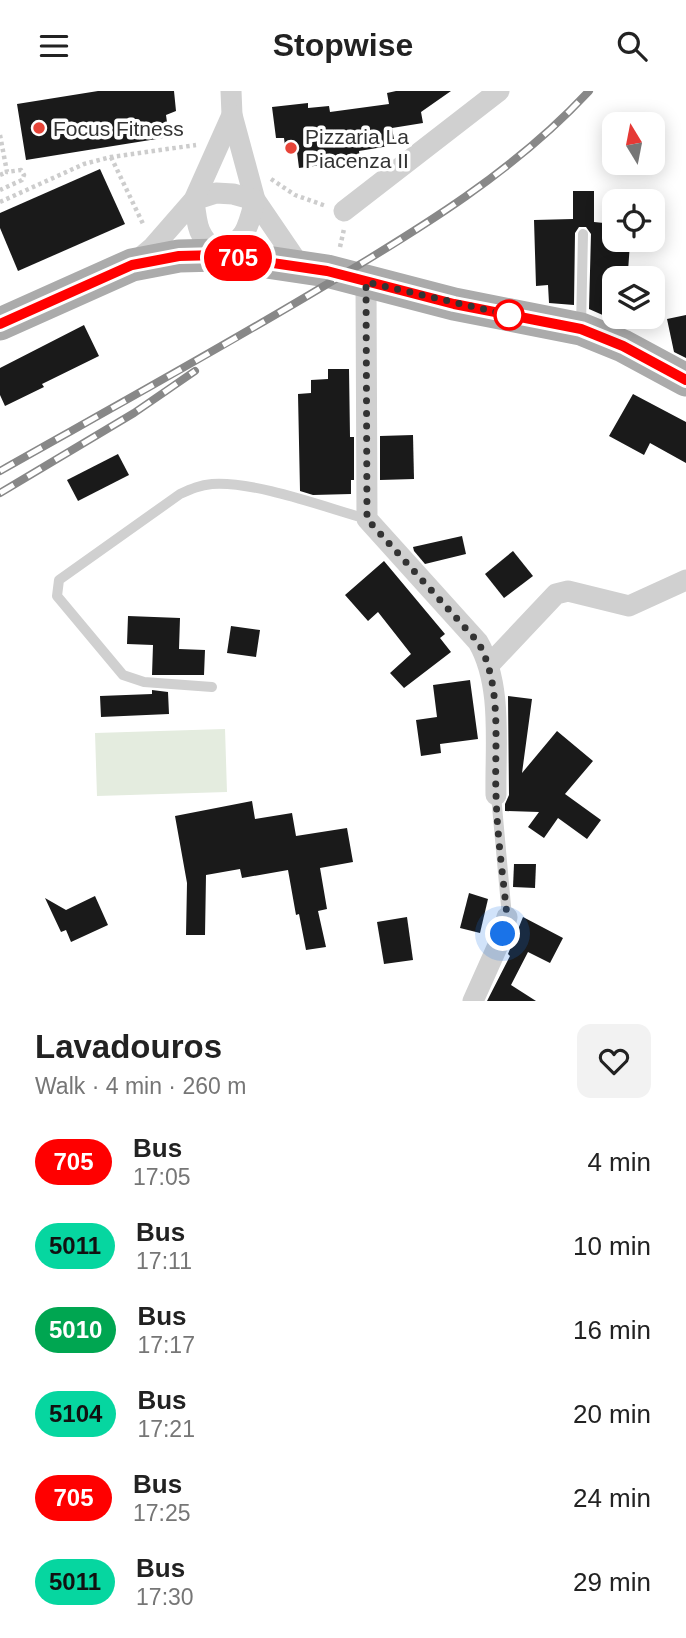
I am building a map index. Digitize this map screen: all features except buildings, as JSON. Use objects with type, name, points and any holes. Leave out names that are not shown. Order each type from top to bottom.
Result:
[{"type":"main road","points":[[0,324],[143,256],[219,255],[313,269],[454,304],[581,329],[623,346],[686,380]]},
{"type":"street","points":[[143,256],[194,200],[229,146],[232,91]]},
{"type":"street","points":[[344,211],[499,91]]},
{"type":"street","points":[[229,146],[255,200],[313,269]]},
{"type":"street","points":[[194,200],[216,193],[255,200]]},
{"type":"street","points":[[194,200],[198,230],[204,242],[219,255],[239,241],[248,229],[255,200]]},
{"type":"street","points":[[366,282],[367,519],[478,642],[488,658],[494,701],[496,795]]},
{"type":"street","points":[[489,665],[556,594],[568,591],[629,606],[686,580]]},
{"type":"street","points":[[473,1001],[503,934],[507,916]]},
{"type":"lane","points":[[581,329],[583,234]]},
{"type":"lane","points":[[212,687],[144,682],[124,675],[57,596],[59,580],[180,494],[211,484],[257,489],[367,519]]},
{"type":"lane","points":[[496,795],[507,916]]},
{"type":"path","points":[[0,135],[7,172]]},
{"type":"path","points":[[0,202],[84,164],[111,157],[201,144],[229,146],[253,157],[278,185],[295,195],[344,211],[344,232],[339,252],[313,269]]},
{"type":"path","points":[[111,157],[143,256]]},
{"type":"path","points":[[0,175],[21,170],[24,175],[22,180],[0,190]]},
{"type":"shaded area","points":[[225,729],[227,792],[97,796],[95,733]]},
{"type":"railway","points":[[0,471],[248,331],[432,219],[530,147],[589,91]]},
{"type":"railway","points":[[0,493],[134,413],[195,371]]},
{"type":"bus line","name":"705","points":[[0,324],[132,265],[179,256],[219,255],[327,271],[454,304],[581,329],[623,346],[686,380]]},
{"type":"place","name":"Focus Fitness","points":[[39,128]]},
{"type":"place","name":"Pizzaria La Piacenza II","points":[[291,148]]},
{"type":"route","points":[[503,934],[507,916],[496,795],[494,701],[488,658],[478,642],[367,519],[366,282],[509,315]]}]
